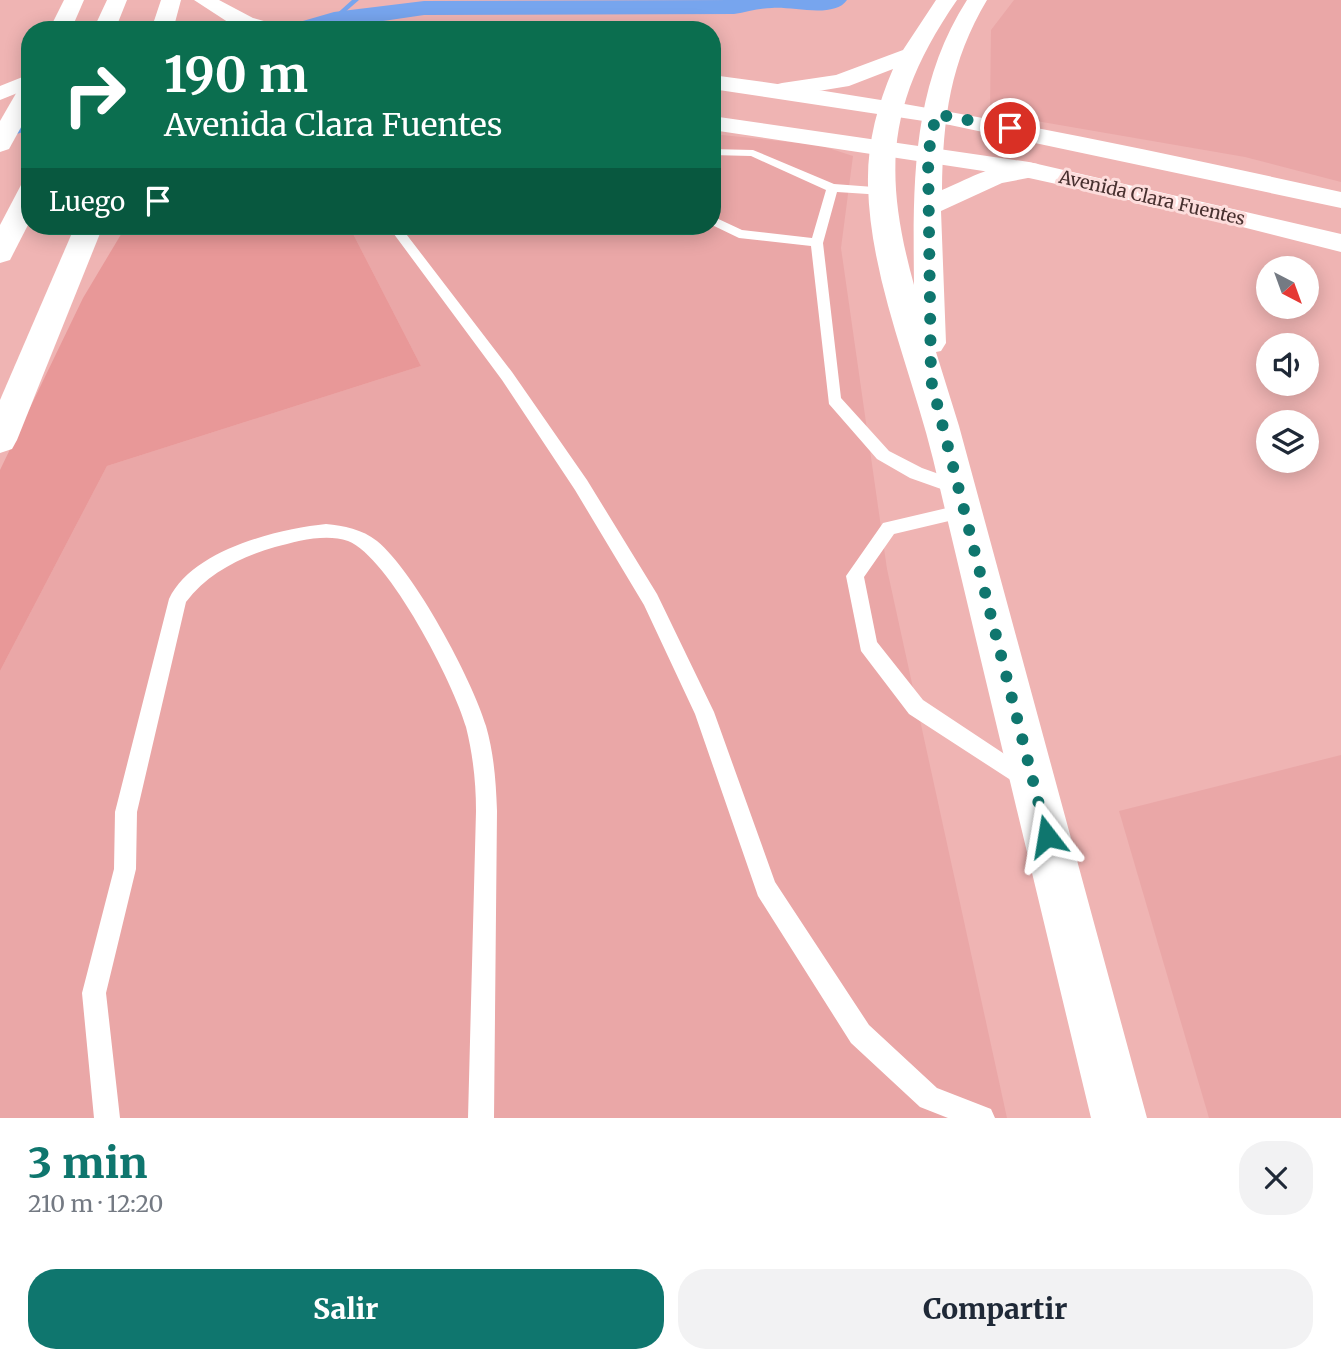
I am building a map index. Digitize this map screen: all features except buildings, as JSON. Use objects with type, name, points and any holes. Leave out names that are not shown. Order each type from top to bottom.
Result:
[{"type":"main road","points":[[64,21],[74,0]]},
{"type":"main road","points":[[108,21],[117,0]]},
{"type":"main road","points":[[165,21],[172,0]]},
{"type":"main road","points":[[204,0],[241,21]]},
{"type":"main road","points":[[947,0],[909,55],[891,107],[882,147],[883,191],[890,260],[931,380],[1119,1118]]},
{"type":"main road","points":[[931,380],[928,155],[947,50],[967,13],[978,0]]},
{"type":"main road","points":[[782,90],[841,81],[909,55]]},
{"type":"main road","name":"Avenida Clara Fuentes","points":[[721,83],[936,114],[1127,151],[1341,200]]},
{"type":"main road","points":[[0,144],[21,105]]},
{"type":"main road","name":"Avenida Clara Fuentes","points":[[721,124],[1029,170],[1181,203],[1341,243]]},
{"type":"main road","points":[[929,206],[995,176],[1029,170]]},
{"type":"main road","points":[[0,254],[21,210]]},
{"type":"main road","points":[[0,440],[85,235]]},
{"type":"street","points":[[0,94],[21,84]]},
{"type":"lane","points":[[721,152],[753,153],[832,188],[883,191]]},
{"type":"lane","points":[[832,188],[817,243],[834,400],[883,455],[961,499]]},
{"type":"lane","points":[[721,225],[739,234],[817,243]]},
{"type":"lane","points":[[401,235],[507,376],[581,485],[651,600],[704,712],[766,888],[860,1034],[929,1098],[982,1118]]},
{"type":"lane","points":[[961,499],[889,528],[855,576],[868,645],[916,707],[1034,785]]},
{"type":"lane","points":[[107,1118],[94,993],[125,869],[126,812],[178,598],[199,572],[214,562],[296,535],[322,530],[350,534],[377,548],[451,662],[476,727],[487,791],[481,1118]]},
{"type":"shaded area","points":[[1014,0],[1341,0],[1341,182],[1245,157],[990,113],[991,30]]},
{"type":"shaded area","points":[[721,135],[819,145],[853,156],[841,248],[887,569],[1007,1118],[0,1118],[0,671],[107,466],[421,366],[354,235],[721,235]]},
{"type":"shaded area","points":[[121,235],[354,235],[421,366],[107,466],[0,671],[0,470],[83,298]]},
{"type":"shaded area","points":[[1341,755],[1341,1118],[1209,1118],[1119,811]]},
{"type":"waterway","points":[[334,19],[356,0]]},
{"type":"waterway","points":[[327,21],[424,8],[734,7],[773,1],[826,3],[836,0]]},
{"type":"waterway","points":[[0,131],[21,124]]},
{"type":"route","points":[[1010,128],[936,114],[928,155],[931,380],[1047,836]]}]
